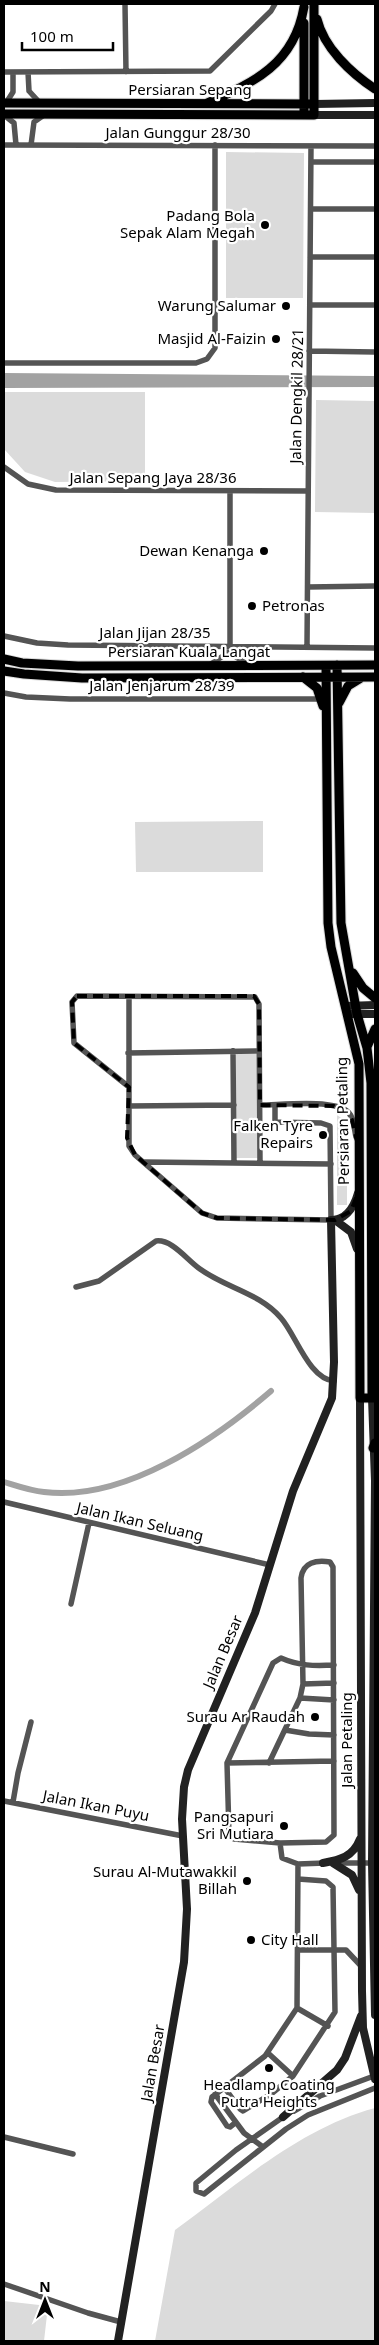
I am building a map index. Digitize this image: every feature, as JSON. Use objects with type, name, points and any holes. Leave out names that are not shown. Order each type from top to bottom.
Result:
[{"type":"main road","points":[[314,4],[319,25],[329,44],[351,70],[375,89]]},
{"type":"main road","points":[[314,4],[314,115]]},
{"type":"main road","points":[[304,5],[304,115]]},
{"type":"main road","points":[[205,104],[251,84],[270,69],[296,35],[300,26],[304,5]]},
{"type":"main road","name":"Persiaran Sepang","points":[[5,103],[375,103]]},
{"type":"main road","points":[[145,104],[145,114]]},
{"type":"main road","name":"Persiaran Sepang","points":[[4,115],[375,115]]},
{"type":"main road","name":"Persiaran Kuala Langat","points":[[4,659],[47,666],[375,665]]},
{"type":"main road","points":[[137,666],[137,677]]},
{"type":"main road","name":"Persiaran Petaling","points":[[326,666],[328,923],[331,946],[359,1064],[358,1254],[360,1398]]},
{"type":"main road","name":"Persiaran Petaling","points":[[337,666],[341,923],[356,1010],[367,1048],[370,1082],[374,1398]]},
{"type":"main road","name":"Persiaran Kuala Langat","points":[[4,670],[48,676],[371,677]]},
{"type":"main road","points":[[302,676],[315,686],[326,716]]},
{"type":"main road","points":[[338,703],[351,683],[371,677]]},
{"type":"main road","points":[[348,964],[357,981],[375,998]]},
{"type":"main road","points":[[356,1010],[375,1005]]},
{"type":"main road","points":[[347,1010],[375,1014]]},
{"type":"main road","points":[[367,1048],[375,1029]]},
{"type":"main road","points":[[358,1193],[350,1211],[333,1220],[355,1237],[358,1254]]},
{"type":"main road","name":"Jalan Besar","points":[[118,2341],[184,1962],[187,1909],[182,1802],[188,1770],[249,1628],[300,1473],[330,1406],[334,1381],[333,1220]]},
{"type":"main road","points":[[360,1388],[374,1388]]},
{"type":"main road","points":[[360,1398],[374,1398]]},
{"type":"main road","name":"Jalan Petaling","points":[[360,1398],[359,1624],[362,1727],[362,2011],[364,2039],[375,2077]]},
{"type":"main road","name":"Jalan Petaling","points":[[374,1398],[372,1863],[375,2013]]},
{"type":"main road","points":[[322,1863],[338,1860],[351,1854],[361,1836]]},
{"type":"main road","points":[[333,1864],[352,1876],[361,1897]]},
{"type":"main road","points":[[283,2117],[337,2070],[345,2058],[362,2011]]},
{"type":"street","points":[[126,4],[126,72]]},
{"type":"street","points":[[4,72],[210,71],[271,11],[275,4]]},
{"type":"street","points":[[5,103],[13,92],[13,72]]},
{"type":"street","points":[[28,72],[30,91],[40,103]]},
{"type":"street","points":[[31,145],[34,122],[46,114]]},
{"type":"street","points":[[4,115],[14,124],[16,145]]},
{"type":"street","name":"Jalan Gunggur 28/30","points":[[4,145],[375,146]]},
{"type":"street","points":[[4,363],[196,363],[207,359],[215,348],[215,145]]},
{"type":"street","name":"Jalan Dengkil 28/21","points":[[307,646],[312,146]]},
{"type":"street","points":[[311,162],[375,162]]},
{"type":"street","points":[[311,209],[375,209]]},
{"type":"street","points":[[310,257],[375,257]]},
{"type":"street","points":[[310,305],[375,305]]},
{"type":"street","points":[[310,351],[375,352]]},
{"type":"street","name":"Jalan Sepang Jaya 28/36","points":[[4,467],[28,484],[56,490],[308,491]]},
{"type":"street","points":[[230,491],[230,646],[236,657],[251,666]]},
{"type":"street","points":[[308,586],[375,586]]},
{"type":"street","name":"Jalan Jijan 28/35","points":[[4,636],[38,643],[68,645],[375,648]]},
{"type":"street","points":[[206,666],[221,658],[230,646]]},
{"type":"street","name":"Jalan Jenjarum 28/39","points":[[4,693],[26,697],[70,699],[321,700]]},
{"type":"street","points":[[129,1087],[75,1046],[72,1002],[77,996],[250,996],[257,999],[259,1004],[260,1162]]},
{"type":"street","points":[[129,997],[129,1146],[135,1155],[207,1216],[217,1218],[333,1220],[330,1126],[324,1123],[275,1122],[275,1105]]},
{"type":"street","points":[[233,1051],[234,1162]]},
{"type":"street","points":[[128,1053],[259,1051]]},
{"type":"street","points":[[129,1106],[234,1105]]},
{"type":"street","points":[[260,1105],[326,1105],[341,1108],[351,1116],[358,1141]]},
{"type":"street","points":[[144,1162],[331,1164]]},
{"type":"street","points":[[76,1287],[99,1281],[156,1241],[167,1242],[217,1280],[260,1300],[281,1318],[303,1354],[323,1378],[334,1381]]},
{"type":"street","name":"Jalan Ikan Seluang","points":[[4,1502],[270,1565]]},
{"type":"street","points":[[70,1604],[89,1523]]},
{"type":"street","points":[[268,1762],[300,1698],[303,1684],[302,1666],[301,1578],[304,1569],[315,1561],[330,1562],[333,1567],[334,1665],[334,1761],[332,1839],[326,1842],[280,1843],[241,1840],[230,1836],[227,1763],[274,1660],[281,1658],[302,1666],[334,1665]]},
{"type":"street","points":[[303,1684],[334,1683]]},
{"type":"street","points":[[300,1698],[334,1700]]},
{"type":"street","points":[[13,1802],[31,1722]]},
{"type":"street","points":[[362,1727],[374,1727]]},
{"type":"street","points":[[285,1730],[309,1734],[334,1735]]},
{"type":"street","points":[[227,1763],[334,1761]]},
{"type":"street","name":"Jalan Ikan Puyu","points":[[4,1801],[183,1836]]},
{"type":"street","points":[[280,1843],[282,1858],[298,1864],[372,1863]]},
{"type":"street","points":[[264,2147],[244,2133],[235,2123],[230,2127],[225,2124],[211,2102],[215,2094],[268,2053],[297,2008],[299,1950],[298,1864]]},
{"type":"street","points":[[224,2087],[243,2111],[271,2094],[293,2076],[328,2026],[335,2012],[335,1950],[331,1884],[326,1881],[298,1879]]},
{"type":"street","points":[[299,1950],[335,1950],[351,1953],[362,1967]]},
{"type":"street","points":[[297,2008],[328,2026]]},
{"type":"street","points":[[268,2053],[293,2076]]},
{"type":"street","points":[[375,2077],[320,2096],[283,2117],[252,2138],[196,2182],[196,2191],[204,2194],[308,2115],[375,2088]]},
{"type":"street","points":[[4,2137],[73,2154]]},
{"type":"street","points":[[4,2284],[88,2313],[122,2322]]},
{"type":"highlighted area","points":[[77,996],[254,996],[259,1004],[260,1105],[334,1106],[348,1112],[352,1120],[357,1141],[358,1193],[351,1211],[335,1220],[217,1218],[202,1213],[135,1155],[127,1138],[129,1087],[74,1043],[72,1002]]},
{"type":"shaded area","name":"Padang Bola Sepak Alam Megah","points":[[226,152],[304,153],[303,298],[226,298]]},
{"type":"shaded area","points":[[4,373],[375,376],[375,387],[4,388]]},
{"type":"shaded area","points":[[4,392],[145,392],[145,481],[55,482],[25,472],[4,449]]},
{"type":"shaded area","points":[[316,400],[375,401],[375,513],[315,512]]},
{"type":"shaded area","points":[[263,821],[263,872],[136,872],[135,822]]},
{"type":"shaded area","points":[[236,1054],[257,1054],[258,1158],[236,1158]]},
{"type":"shaded area","points":[[337,1115],[347,1122],[347,1205],[337,1205]]},
{"type":"shaded area","points":[[375,2108],[375,2341],[155,2341],[175,2230],[246,2177],[295,2144],[347,2117]]},
{"type":"shaded area","points":[[4,2301],[48,2306],[44,2341],[4,2341]]},
{"type":"waterway","points":[[4,1482],[44,1492],[74,1493],[105,1487],[136,1477],[166,1464],[195,1447],[223,1429],[271,1391]]},
{"type":"place","name":"Padang Bola Sepak Alam Megah","points":[[265,225]]},
{"type":"place","name":"Warung Salumar","points":[[286,306]]},
{"type":"place","name":"Masjid Al-Faizin","points":[[276,339]]},
{"type":"place","name":"Dewan Kenanga","points":[[264,551]]},
{"type":"place","name":"Petronas","points":[[252,606]]},
{"type":"place","name":"Falken Tyre Repairs","points":[[323,1135]]},
{"type":"place","name":"Surau Ar Raudah","points":[[315,1717]]},
{"type":"place","name":"Pangsapuri Sri Mutiara","points":[[284,1826]]},
{"type":"place","name":"Surau Al-Mutawakkil Billah","points":[[247,1881]]},
{"type":"place","name":"City Hall","points":[[251,1940]]},
{"type":"place","name":"Headlamp Coating Putra Heights","points":[[269,2068]]}]
